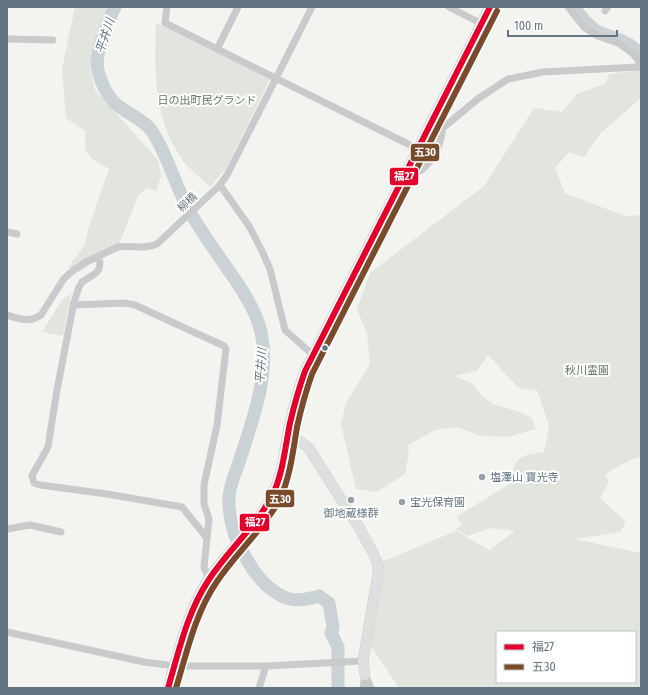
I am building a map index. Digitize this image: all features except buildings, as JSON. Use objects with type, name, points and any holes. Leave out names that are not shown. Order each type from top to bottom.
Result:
[{"type":"main road","points":[[168,688],[191,616],[203,588],[209,578],[253,524],[273,496],[282,470],[298,389],[313,355],[490,7]]},
{"type":"main road","points":[[287,439],[299,441],[308,447],[344,501],[378,565],[378,574],[364,661],[365,675]]},
{"type":"street","points":[[166,7],[165,23],[418,149]]},
{"type":"street","points":[[217,49],[238,7]]},
{"type":"street","name":"柳橋","points":[[7,315],[26,321],[37,318],[41,315],[63,280],[78,266],[118,247],[151,247],[174,230],[217,188],[227,175],[312,7]]},
{"type":"street","points":[[449,7],[482,24]]},
{"type":"street","points":[[568,7],[585,28],[598,36],[618,43],[632,53],[640,63]]},
{"type":"street","points":[[7,39],[53,40]]},
{"type":"street","points":[[409,167],[420,171],[429,164],[436,154],[441,141],[443,126],[479,98],[508,79],[543,72],[640,63]]},
{"type":"street","points":[[432,121],[443,126]]},
{"type":"street","points":[[217,188],[249,226],[261,249],[270,269],[285,330],[313,355]]},
{"type":"street","points":[[7,232],[18,234]]},
{"type":"street","points":[[99,256],[99,269],[78,287],[73,305],[57,390],[48,447],[32,476],[34,482],[40,485],[107,494],[182,507],[207,538]]},
{"type":"street","points":[[73,305],[124,303],[135,305],[224,346],[226,349],[217,426],[204,485],[204,504],[209,519],[204,567],[209,578]]},
{"type":"street","points":[[7,529],[30,525],[61,532]]},
{"type":"street","points":[[7,632],[144,662],[175,666],[266,666],[364,661]]},
{"type":"street","points":[[259,688],[266,666]]},
{"type":"street","points":[[363,688],[365,675]]},
{"type":"street","points":[[365,675],[371,688]]},
{"type":"green space","points":[[75,7],[115,7],[90,68],[95,90],[158,160],[161,175],[157,191],[148,188],[139,194],[119,244],[79,272],[68,267],[85,245],[89,226],[109,169],[91,158],[85,149],[85,131],[66,118],[62,69]]},
{"type":"green space","name":"日の出町民グランド","points":[[156,23],[270,79],[226,168],[210,187],[182,159],[166,128],[161,111],[156,76]]},
{"type":"green space","name":"秋川霊園","points":[[638,70],[641,72],[641,98],[601,133],[584,157],[569,152],[555,168],[565,193],[625,216],[641,215],[641,457],[632,459],[605,474],[609,482],[600,498],[626,522],[620,532],[575,539],[640,553],[641,551],[641,688],[399,688],[371,646],[384,572],[381,562],[456,531],[489,550],[515,531],[492,528],[467,536],[455,529],[462,526],[457,516],[515,481],[514,470],[518,460],[530,454],[544,452],[549,426],[537,390],[518,387],[488,355],[477,371],[454,376],[472,383],[481,395],[493,404],[520,412],[532,418],[535,429],[508,437],[481,436],[456,427],[435,430],[407,446],[409,451],[405,474],[377,492],[356,489],[341,424],[346,403],[370,364],[367,334],[357,309],[370,273],[484,186],[534,108],[562,112],[577,94],[606,83],[609,74]]},
{"type":"green space","points":[[71,293],[63,336],[42,332],[62,300]]},
{"type":"waterway","name":"平井川","points":[[115,7],[108,21],[98,56],[97,64],[102,84],[111,99],[122,109],[145,124],[157,139],[189,210],[246,296],[260,328],[264,361],[260,393],[232,482],[229,497],[233,529],[242,551],[250,565],[259,578],[272,590],[290,599],[297,600],[319,596],[329,603],[333,627],[331,633],[338,647],[338,688]]},
{"type":"waterway","points":[[573,7],[596,31],[630,45],[641,54]]},
{"type":"transit line","name":"福27","points":[[168,688],[184,633],[194,606],[201,593],[216,570],[258,519],[276,488],[290,423],[305,371],[490,7]]},
{"type":"transit line","name":"五30","points":[[176,688],[192,634],[202,607],[223,572],[265,522],[279,501],[288,474],[297,427],[312,374],[497,11]]},
{"type":"place","name":"塩澤山 寶光寺","points":[[482,477]]},
{"type":"place","name":"御地蔵様群","points":[[351,500]]},
{"type":"place","name":"宝光保育園","points":[[402,502]]}]
